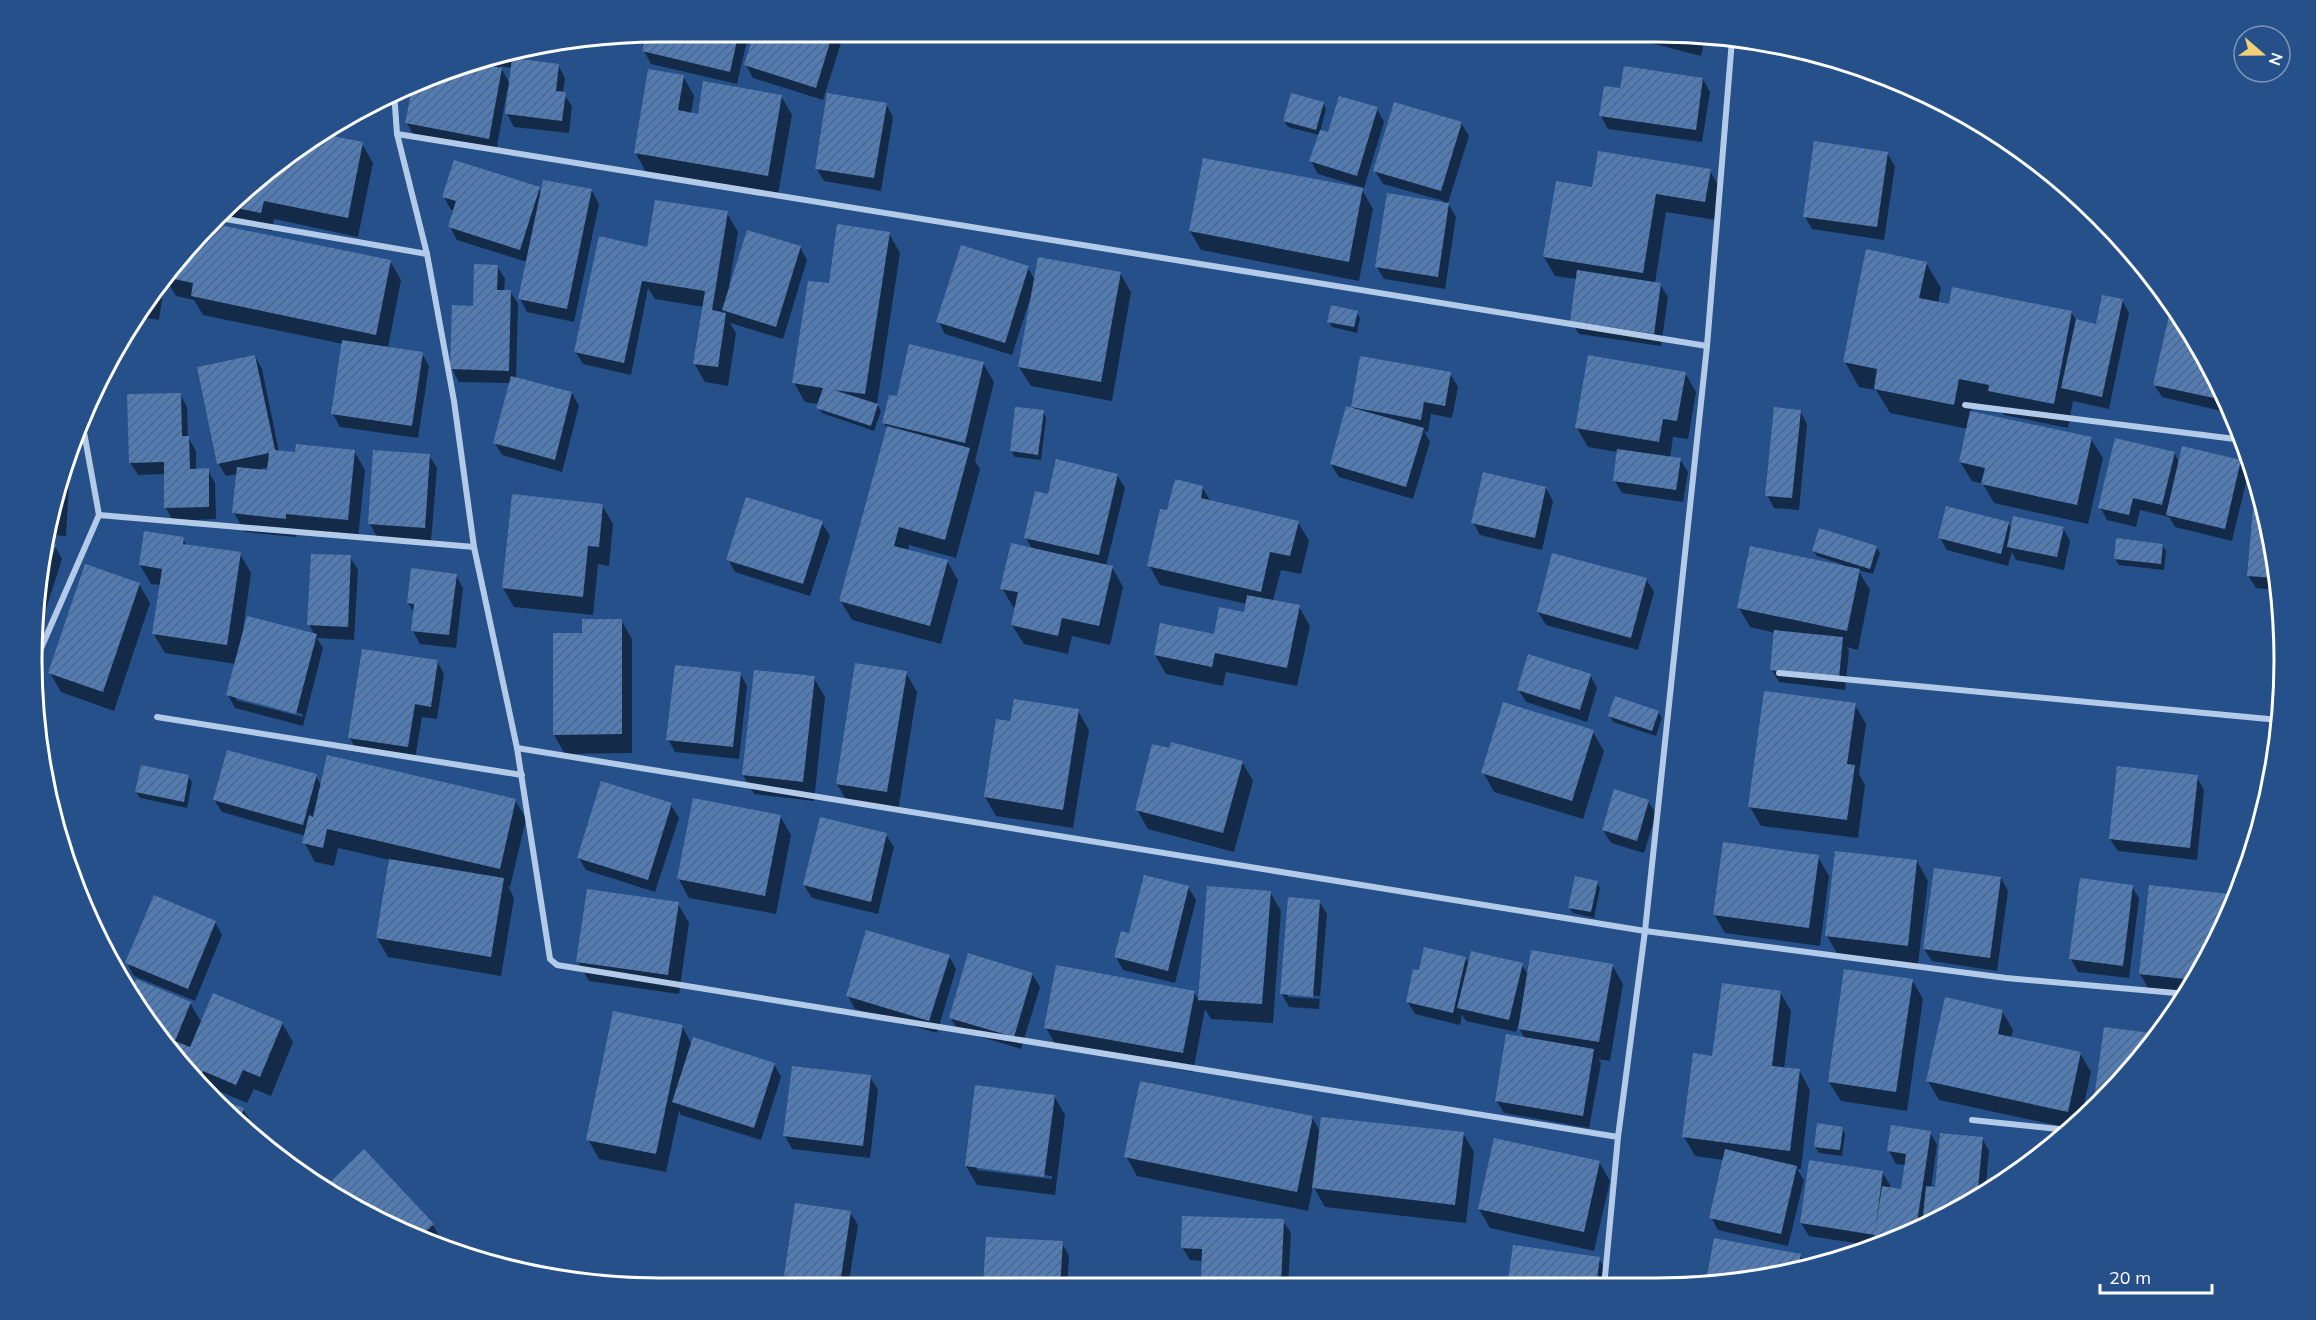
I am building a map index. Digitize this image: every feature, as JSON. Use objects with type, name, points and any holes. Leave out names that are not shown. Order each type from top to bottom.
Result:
[{"type":"street","points":[[1605,1278],[1618,1137],[1645,932],[1707,346],[1731,46]]},
{"type":"street","points":[[395,102],[398,134],[427,254],[454,401],[474,547],[522,775],[550,959],[557,965],[1618,1137]]},
{"type":"street","points":[[398,134],[1707,346]]},
{"type":"street","points":[[227,219],[427,254]]},
{"type":"street","points":[[1965,405],[2233,439]]},
{"type":"street","points":[[42,645],[99,515],[85,436]]},
{"type":"street","points":[[99,515],[474,547]]},
{"type":"street","points":[[1779,673],[2271,719]]},
{"type":"street","points":[[157,717],[522,775]]},
{"type":"street","points":[[517,748],[1645,932],[2006,978],[2176,993]]},
{"type":"street","points":[[1972,1120],[2058,1129]]},
{"type":"building","points":[[644,42],[737,42],[730,72],[642,51]]},
{"type":"building","points":[[751,42],[830,42],[816,88],[744,65]]},
{"type":"building","points":[[518,59],[559,64],[556,91],[566,92],[562,121],[505,114],[512,60]]},
{"type":"building","points":[[491,66],[502,68],[489,139],[405,123],[411,95]]},
{"type":"building","points":[[1624,66],[1703,78],[1696,130],[1599,116],[1604,86],[1620,88]]},
{"type":"building","points":[[648,69],[684,75],[678,110],[698,114],[703,81],[782,95],[768,176],[634,153]]},
{"type":"building","points":[[827,93],[887,103],[874,178],[815,169]]},
{"type":"building","points":[[1291,93],[1324,102],[1316,130],[1283,121]]},
{"type":"building","points":[[1339,96],[1378,107],[1357,176],[1309,161],[1320,130],[1328,132]]},
{"type":"building","points":[[1394,102],[1462,122],[1441,191],[1373,171]]},
{"type":"building","points":[[333,136],[363,142],[348,218],[264,201],[261,213],[239,208],[317,146]]},
{"type":"building","points":[[1814,141],[1888,152],[1877,227],[1803,217]]},
{"type":"building","points":[[1598,151],[1711,169],[1705,202],[1656,194],[1643,273],[1543,257],[1556,181],[1592,187]]},
{"type":"building","points":[[1203,158],[1363,188],[1349,262],[1189,231]]},
{"type":"building","points":[[454,160],[540,187],[520,250],[448,227],[456,201],[442,197]]},
{"type":"building","points":[[543,180],[592,189],[567,309],[518,299]]},
{"type":"building","points":[[1387,193],[1449,203],[1438,277],[1375,267]]},
{"type":"building","points":[[655,200],[728,211],[712,310],[726,313],[718,367],[693,364],[705,291],[642,281],[624,363],[574,352],[599,236],[647,247]]},
{"type":"building","points":[[837,224],[890,232],[865,394],[834,390],[878,404],[871,426],[816,408],[823,388],[792,383],[808,281],[829,283]]},
{"type":"building","points":[[221,225],[391,260],[376,335],[191,296],[193,283],[174,279]]},
{"type":"building","points":[[747,230],[801,246],[776,327],[722,310]]},
{"type":"building","points":[[961,245],[1029,266],[1005,343],[936,322]]},
{"type":"building","points":[[1866,249],[1927,262],[1919,298],[1949,304],[1952,287],[2072,311],[2054,404],[1988,391],[1989,385],[1959,379],[1954,405],[1874,389],[1877,369],[1843,362]]},
{"type":"building","points":[[1038,257],[1121,272],[1101,382],[1018,367]]},
{"type":"building","points":[[474,264],[498,265],[497,290],[511,290],[509,371],[450,369],[452,305],[473,306]]},
{"type":"building","points":[[1577,270],[1661,283],[1654,334],[1570,321]]},
{"type":"building","points":[[2102,295],[2123,299],[2102,397],[2061,388],[2076,319],[2096,324]]},
{"type":"building","points":[[1331,305],[1358,311],[1354,327],[1327,322]]},
{"type":"building","points":[[2169,316],[2191,351],[2214,398],[2153,385]]},
{"type":"building","points":[[342,340],[423,352],[412,426],[331,414]]},
{"type":"building","points":[[909,344],[984,362],[965,443],[882,423],[889,395],[897,396]]},
{"type":"building","points":[[255,355],[275,450],[295,452],[296,444],[355,450],[348,520],[286,514],[286,519],[232,513],[237,467],[267,470],[269,453],[217,464],[197,367]]},
{"type":"building","points":[[1588,355],[1686,372],[1677,421],[1663,419],[1659,442],[1575,428]]},
{"type":"building","points":[[1360,356],[1451,372],[1445,406],[1424,402],[1421,420],[1351,407]]},
{"type":"building","points":[[511,376],[572,392],[555,460],[493,443]]},
{"type":"building","points":[[181,393],[182,436],[189,436],[190,469],[209,468],[209,507],[164,508],[164,462],[129,463],[127,394]]},
{"type":"building","points":[[1346,406],[1424,428],[1406,487],[1330,464]]},
{"type":"building","points":[[1015,407],[1044,410],[1038,455],[1010,451]]},
{"type":"building","points":[[1774,407],[1801,410],[1792,498],[1765,496]]},
{"type":"building","points":[[1970,411],[2092,437],[2077,505],[1981,484],[1985,468],[1959,462]]},
{"type":"building","points":[[887,426],[970,448],[945,540],[899,527],[894,546],[948,560],[930,626],[839,601]]},
{"type":"building","points":[[2115,438],[2175,452],[2162,505],[2133,498],[2129,515],[2098,508]]},
{"type":"building","points":[[2182,446],[2241,460],[2225,529],[2166,515]]},
{"type":"building","points":[[1617,449],[1681,458],[1676,490],[1613,481]]},
{"type":"building","points":[[373,450],[430,454],[425,528],[368,524]]},
{"type":"building","points":[[1056,459],[1118,474],[1099,555],[1024,538],[1035,491],[1048,494]]},
{"type":"building","points":[[1483,472],[1546,487],[1535,538],[1471,523]]},
{"type":"building","points":[[1175,479],[1203,486],[1201,498],[1299,521],[1290,556],[1270,552],[1261,592],[1147,566],[1160,509],[1167,510]]},
{"type":"building","points":[[512,494],[603,504],[599,547],[588,546],[583,597],[502,588]]},
{"type":"building","points":[[746,497],[823,521],[803,584],[726,560]]},
{"type":"building","points":[[1946,506],[2009,522],[2001,554],[1938,538]]},
{"type":"building","points":[[2253,509],[2255,509],[2269,577],[2247,576]]},
{"type":"building","points":[[2013,516],[2064,527],[2057,557],[2007,547]]},
{"type":"building","points":[[1819,528],[1877,546],[1870,569],[1812,551]]},
{"type":"building","points":[[144,531],[184,537],[183,544],[241,552],[227,645],[152,634],[162,569],[139,565]]},
{"type":"building","points":[[2116,538],[2163,544],[2161,564],[2114,559]]},
{"type":"building","points":[[1011,543],[1113,566],[1099,626],[1062,618],[1058,636],[1011,625],[1018,592],[1000,589]]},
{"type":"building","points":[[53,544],[56,545],[49,565]]},
{"type":"building","points":[[1750,546],[1860,569],[1847,631],[1737,608]]},
{"type":"building","points":[[1552,553],[1647,578],[1631,638],[1537,612]]},
{"type":"building","points":[[311,554],[351,555],[348,627],[307,625]]},
{"type":"building","points":[[85,564],[140,583],[103,692],[48,673]]},
{"type":"building","points":[[411,568],[457,574],[449,635],[411,631],[414,604],[407,603]]},
{"type":"building","points":[[1247,595],[1300,605],[1287,668],[1215,653],[1212,667],[1154,655],[1160,623],[1214,634],[1219,607],[1244,612]]},
{"type":"building","points":[[247,616],[317,634],[296,714],[226,695]]},
{"type":"building","points":[[582,619],[622,619],[622,734],[553,735],[553,633],[582,633]]},
{"type":"building","points":[[1774,630],[1843,637],[1839,678],[1770,670]]},
{"type":"building","points":[[362,649],[438,660],[431,707],[415,704],[408,747],[348,738]]},
{"type":"building","points":[[1528,654],[1591,674],[1580,710],[1517,690]]},
{"type":"building","points":[[855,663],[907,671],[887,792],[836,784]]},
{"type":"building","points":[[675,665],[741,672],[733,747],[666,740]]},
{"type":"building","points":[[754,670],[815,676],[803,782],[742,775]]},
{"type":"building","points":[[1764,691],[1856,703],[1847,764],[1855,765],[1847,820],[1748,807]]},
{"type":"building","points":[[1615,696],[1659,711],[1652,731],[1608,716]]},
{"type":"building","points":[[1014,699],[1079,709],[1063,810],[984,797],[996,719],[1010,721]]},
{"type":"building","points":[[1503,702],[1594,730],[1572,801],[1481,773]]},
{"type":"building","points":[[1171,742],[1243,761],[1223,833],[1135,810],[1152,744],[1169,748]]},
{"type":"building","points":[[227,750],[317,774],[303,825],[213,800]]},
{"type":"building","points":[[327,755],[516,799],[500,869],[327,829],[323,848],[302,843],[309,815],[313,817]]},
{"type":"building","points":[[141,765],[189,775],[184,802],[135,792]]},
{"type":"building","points":[[2117,766],[2198,775],[2190,848],[2109,839]]},
{"type":"building","points":[[601,781],[672,803],[648,880],[577,858]]},
{"type":"building","points":[[1614,789],[1649,800],[1637,841],[1602,830]]},
{"type":"building","points":[[693,798],[781,815],[765,896],[677,879]]},
{"type":"building","points":[[820,817],[887,833],[871,902],[803,885]]},
{"type":"building","points":[[1723,842],[1819,855],[1809,928],[1713,915]]},
{"type":"building","points":[[1835,851],[1917,860],[1908,946],[1825,936]]},
{"type":"building","points":[[389,859],[504,878],[491,957],[376,938]]},
{"type":"building","points":[[1934,868],[2001,877],[1990,958],[1923,949]]},
{"type":"building","points":[[1144,875],[1189,886],[1168,971],[1114,957],[1121,931],[1129,933]]},
{"type":"building","points":[[1575,876],[1598,881],[1591,912],[1568,908]]},
{"type":"building","points":[[2080,878],[2133,885],[2123,966],[2069,959]]},
{"type":"building","points":[[2149,885],[2228,894],[2185,979],[2139,974]]},
{"type":"building","points":[[1207,886],[1271,891],[1262,1004],[1198,1000]]},
{"type":"building","points":[[587,889],[679,902],[668,975],[576,962]]},
{"type":"building","points":[[154,895],[216,921],[188,989],[125,963]]},
{"type":"building","points":[[1288,897],[1320,900],[1313,997],[1280,994]]},
{"type":"building","points":[[866,930],[950,955],[929,1021],[846,996]]},
{"type":"building","points":[[1424,947],[1466,957],[1453,1013],[1406,1002],[1413,969],[1419,970]]},
{"type":"building","points":[[1531,950],[1613,964],[1599,1042],[1518,1029]]},
{"type":"building","points":[[1471,951],[1523,963],[1509,1020],[1457,1008]]},
{"type":"building","points":[[968,953],[1033,973],[1014,1037],[949,1018]]},
{"type":"building","points":[[1056,965],[1195,991],[1183,1053],[1044,1028]]},
{"type":"building","points":[[1844,969],[1913,979],[1896,1092],[1828,1082]]},
{"type":"building","points":[[136,979],[191,1002],[175,1041],[190,1047],[213,993],[283,1022],[260,1077],[243,1070],[236,1085],[203,1071],[202,1074],[170,1036],[134,983]]},
{"type":"building","points":[[1722,983],[1781,991],[1772,1066],[1800,1069],[1790,1151],[1682,1137],[1693,1053],[1712,1056]]},
{"type":"building","points":[[1945,997],[2003,1010],[1998,1034],[2081,1052],[2068,1112],[1926,1081]]},
{"type":"building","points":[[613,1011],[683,1025],[656,1154],[586,1140]]},
{"type":"building","points":[[2104,1027],[2148,1033],[2121,1067],[2094,1095]]},
{"type":"building","points":[[1506,1034],[1594,1049],[1583,1116],[1495,1101]]},
{"type":"building","points":[[693,1037],[775,1063],[754,1128],[672,1102]]},
{"type":"building","points":[[792,1066],[871,1075],[863,1146],[783,1136]]},
{"type":"building","points":[[1140,1081],[1313,1116],[1297,1192],[1124,1157]]},
{"type":"building","points":[[975,1085],[1055,1095],[1044,1177],[965,1166]]},
{"type":"building","points":[[229,1103],[244,1108],[242,1114]]},
{"type":"building","points":[[1321,1117],[1464,1132],[1455,1205],[1312,1188]]},
{"type":"building","points":[[1817,1123],[1843,1127],[1840,1150],[1814,1147]]},
{"type":"building","points":[[1891,1125],[1931,1131],[1917,1219],[1875,1238],[1875,1235],[1800,1223],[1809,1160],[1883,1171],[1875,1232],[1882,1186],[1901,1189],[1906,1154],[1887,1151]]},
{"type":"building","points":[[1940,1133],[1983,1137],[1978,1187],[1923,1217],[1926,1186],[1935,1187]]},
{"type":"building","points":[[1494,1138],[1600,1161],[1584,1232],[1478,1209]]},
{"type":"building","points":[[364,1149],[434,1224],[424,1231],[387,1214],[330,1182]]},
{"type":"building","points":[[1725,1149],[1797,1166],[1781,1234],[1709,1218]]},
{"type":"building","points":[[795,1203],[851,1211],[841,1278],[784,1276]]},
{"type":"building","points":[[1182,1216],[1284,1219],[1281,1278],[1201,1278],[1202,1249],[1181,1248]]},
{"type":"building","points":[[986,1237],[1063,1241],[1061,1278],[984,1278]]},
{"type":"building","points":[[1714,1238],[1801,1254],[1799,1261],[1737,1273],[1707,1276]]},
{"type":"building","points":[[1513,1245],[1600,1257],[1597,1278],[1508,1278]]}]
